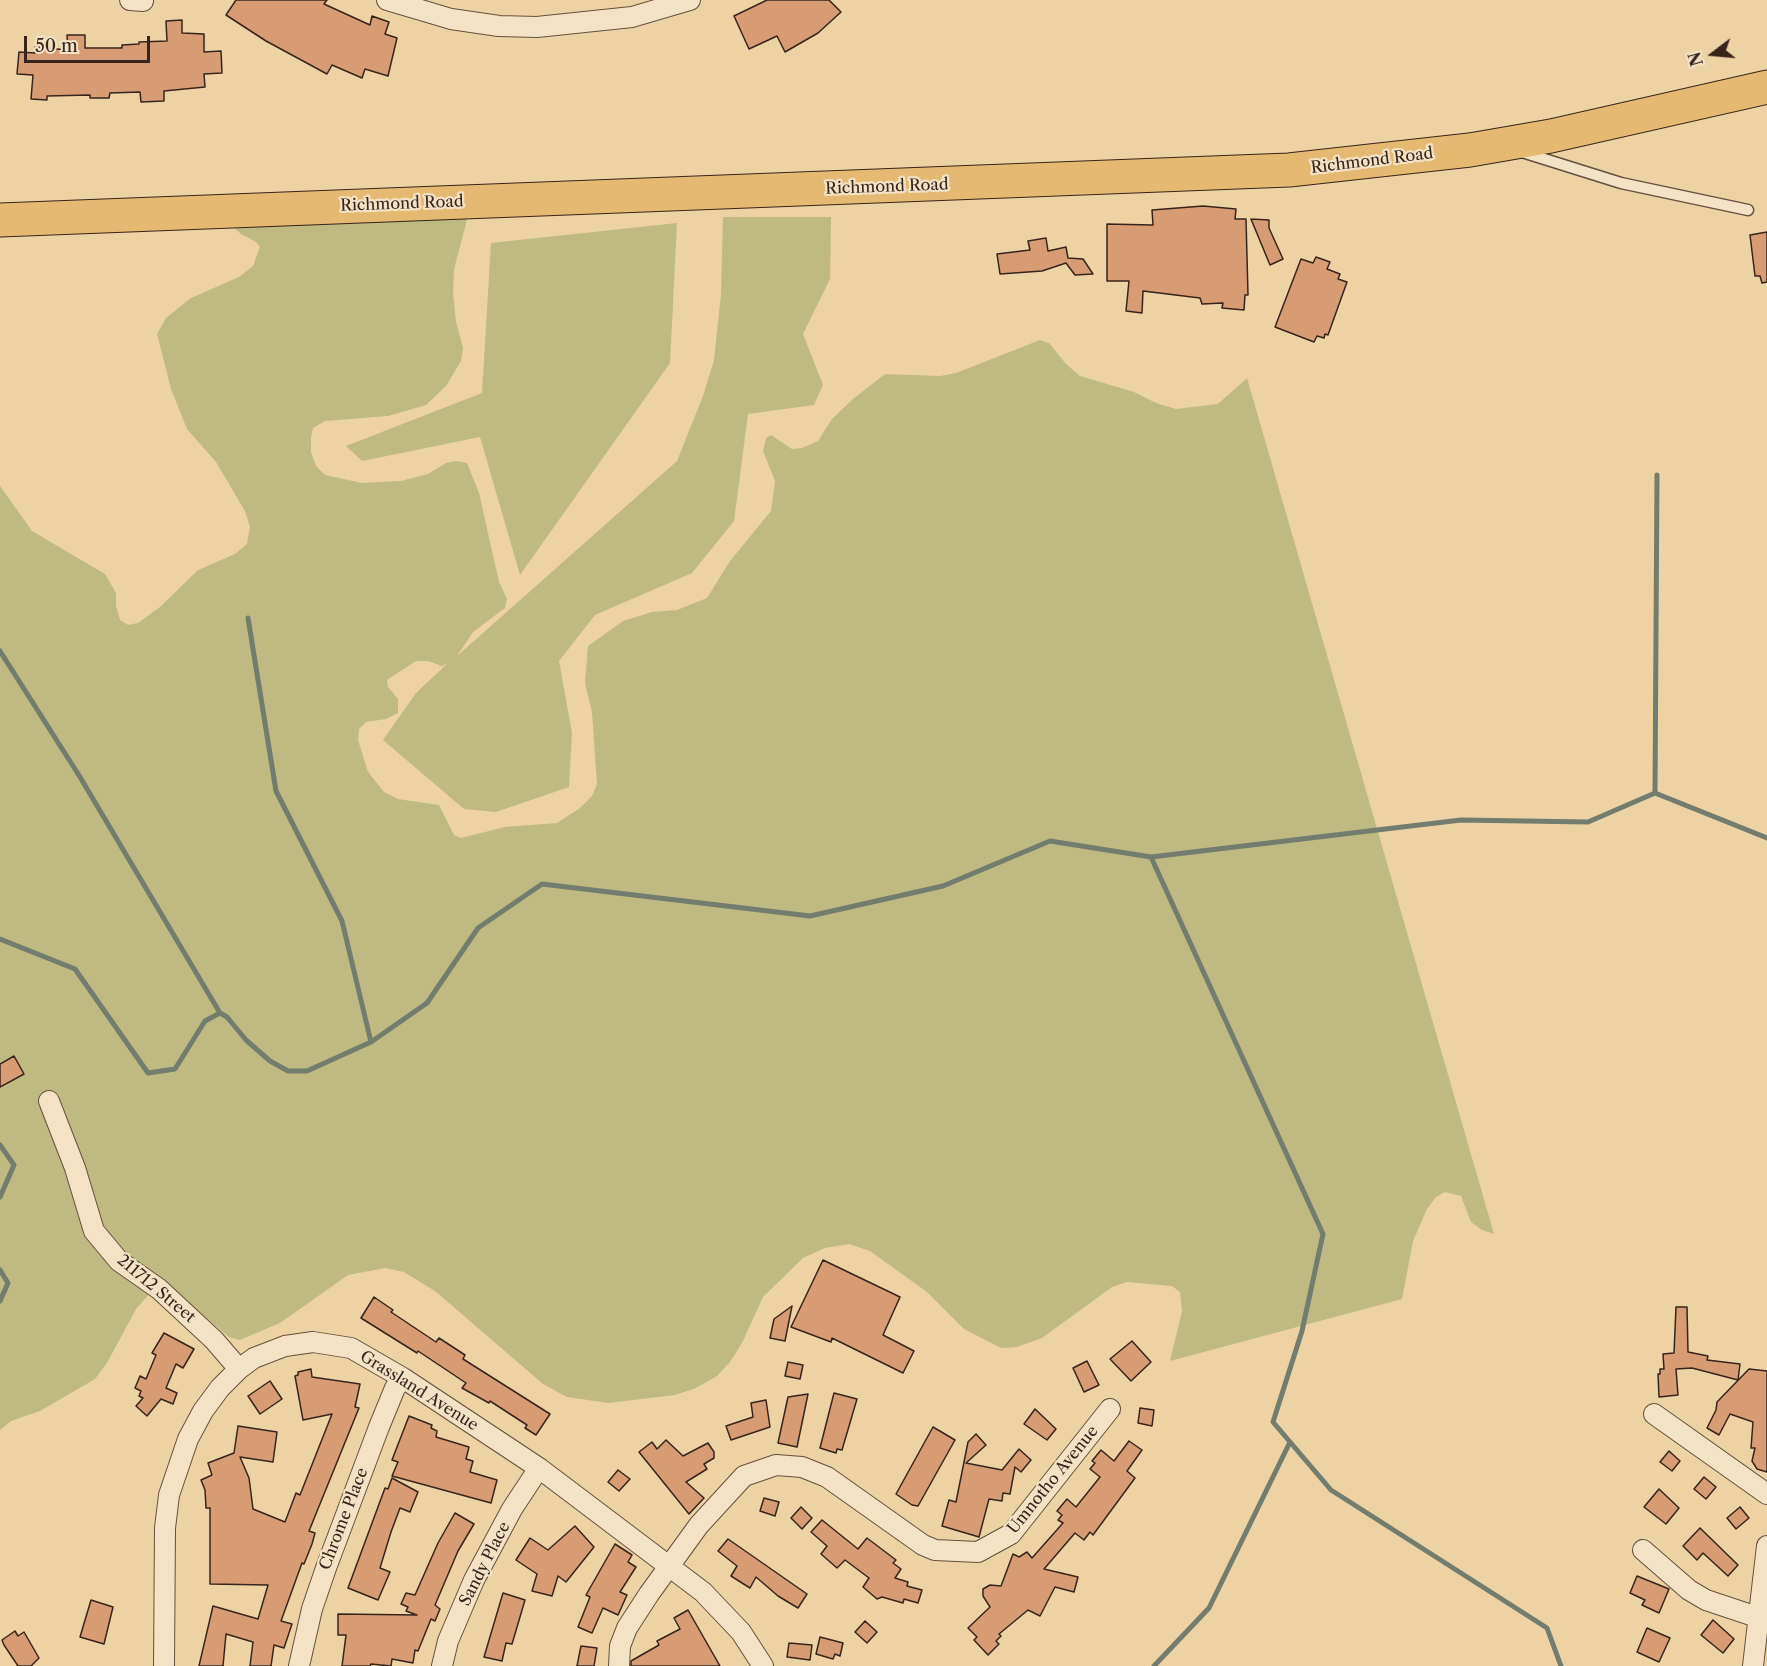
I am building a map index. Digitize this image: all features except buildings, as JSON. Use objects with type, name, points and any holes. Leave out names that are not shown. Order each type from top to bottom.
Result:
[{"type":"highway","name":"Richmond Road","points":[[0,220],[1233,174],[1361,163],[1498,145],[1614,124],[1767,87]]},
{"type":"street","points":[[387,0],[451,19],[499,26],[537,27],[571,25],[632,16],[690,0]]},
{"type":"street","name":"211712 Street","points":[[49,1101],[75,1168],[94,1231],[119,1261],[159,1289],[214,1340],[239,1369]]},
{"type":"street","name":"Grassland Avenue","points":[[164,1666],[165,1528],[169,1495],[188,1439],[203,1411],[220,1388],[239,1369],[254,1358],[285,1346],[312,1342],[351,1348],[403,1378],[539,1468],[668,1568],[703,1592],[741,1632],[763,1666]]},
{"type":"street","name":"Chrome Place","points":[[299,1666],[312,1609],[326,1568],[379,1427],[395,1388],[403,1378]]},
{"type":"street","name":"Umnotho Avenue","points":[[619,1666],[620,1646],[627,1628],[668,1568],[736,1482],[757,1470],[776,1465],[802,1467],[827,1477],[923,1545],[934,1550],[978,1552],[1011,1534],[1110,1409]]},
{"type":"street","points":[[1654,1414],[1767,1494]]},
{"type":"street","name":"Sandy Place","points":[[442,1666],[448,1641],[474,1580],[512,1509],[539,1468]]},
{"type":"street","points":[[1753,1666],[1767,1546]]},
{"type":"street","points":[[1643,1550],[1689,1590],[1706,1600],[1757,1617]]},
{"type":"lane","points":[[1498,145],[1621,183],[1748,210]]},
{"type":"shaded area","points":[[468,216],[454,269],[453,292],[456,322],[463,348],[461,361],[446,386],[426,405],[388,416],[325,421],[313,428],[311,438],[311,452],[316,466],[325,475],[362,483],[401,481],[428,474],[446,463],[456,461],[467,463],[479,493],[499,582],[507,599],[505,608],[473,632],[457,656],[677,461],[703,396],[714,360],[721,294],[723,217],[831,217],[830,279],[803,334],[823,385],[814,405],[748,414],[734,521],[692,573],[595,615],[559,661],[572,733],[569,787],[496,812],[464,809],[383,740],[416,693],[448,663],[442,666],[428,661],[416,661],[387,680],[388,687],[398,699],[398,713],[386,719],[366,722],[359,729],[358,740],[368,772],[384,792],[398,799],[439,805],[454,835],[461,838],[505,827],[557,823],[580,808],[592,796],[597,784],[592,712],[585,683],[588,646],[623,621],[652,612],[677,610],[707,598],[730,561],[771,511],[775,481],[763,451],[766,438],[771,435],[792,449],[802,448],[818,441],[832,419],[885,374],[940,376],[956,373],[1040,340],[1049,343],[1066,364],[1080,376],[1134,392],[1156,403],[1176,409],[1218,404],[1247,378],[1494,1234],[1482,1230],[1471,1222],[1461,1196],[1445,1192],[1436,1197],[1427,1209],[1413,1241],[1402,1299],[1170,1361],[1182,1311],[1180,1292],[1172,1286],[1127,1282],[1112,1287],[1042,1338],[1017,1347],[1001,1348],[964,1329],[927,1292],[870,1251],[849,1244],[825,1248],[803,1258],[763,1297],[742,1343],[730,1362],[717,1376],[696,1388],[675,1395],[608,1403],[567,1397],[543,1384],[435,1291],[404,1272],[385,1268],[348,1275],[280,1323],[240,1340],[229,1337],[177,1293],[153,1290],[136,1309],[107,1363],[95,1379],[40,1411],[11,1421],[0,1430],[0,486],[32,531],[105,574],[116,593],[116,606],[120,620],[128,625],[138,623],[160,607],[198,570],[235,554],[247,544],[250,527],[245,511],[216,462],[187,429],[171,389],[157,334],[166,318],[191,298],[239,277],[253,266],[260,247],[230,224]]},
{"type":"shaded area","points":[[677,223],[670,363],[520,575],[480,437],[362,461],[346,446],[482,393],[491,243]]},
{"type":"waterway","points":[[1655,793],[1657,475]]},
{"type":"waterway","points":[[248,618],[276,791],[342,921],[371,1042]]},
{"type":"waterway","points":[[0,651],[80,777],[220,1013]]},
{"type":"waterway","points":[[0,939],[75,969],[148,1073],[175,1069],[205,1021],[220,1013],[227,1017],[246,1040],[270,1061],[288,1071],[307,1071],[371,1042],[427,1003],[478,928],[542,884],[810,916],[943,886],[1050,841],[1151,857],[1461,820],[1588,822],[1655,793],[1767,838]]},
{"type":"waterway","points":[[1151,857],[1323,1234],[1302,1331],[1273,1422],[1331,1490],[1547,1628],[1561,1666]]},
{"type":"waterway","points":[[0,1145],[14,1165],[0,1197]]},
{"type":"waterway","points":[[0,1270],[8,1283],[0,1301]]},
{"type":"waterway","points":[[1154,1666],[1209,1608],[1290,1442]]}]
